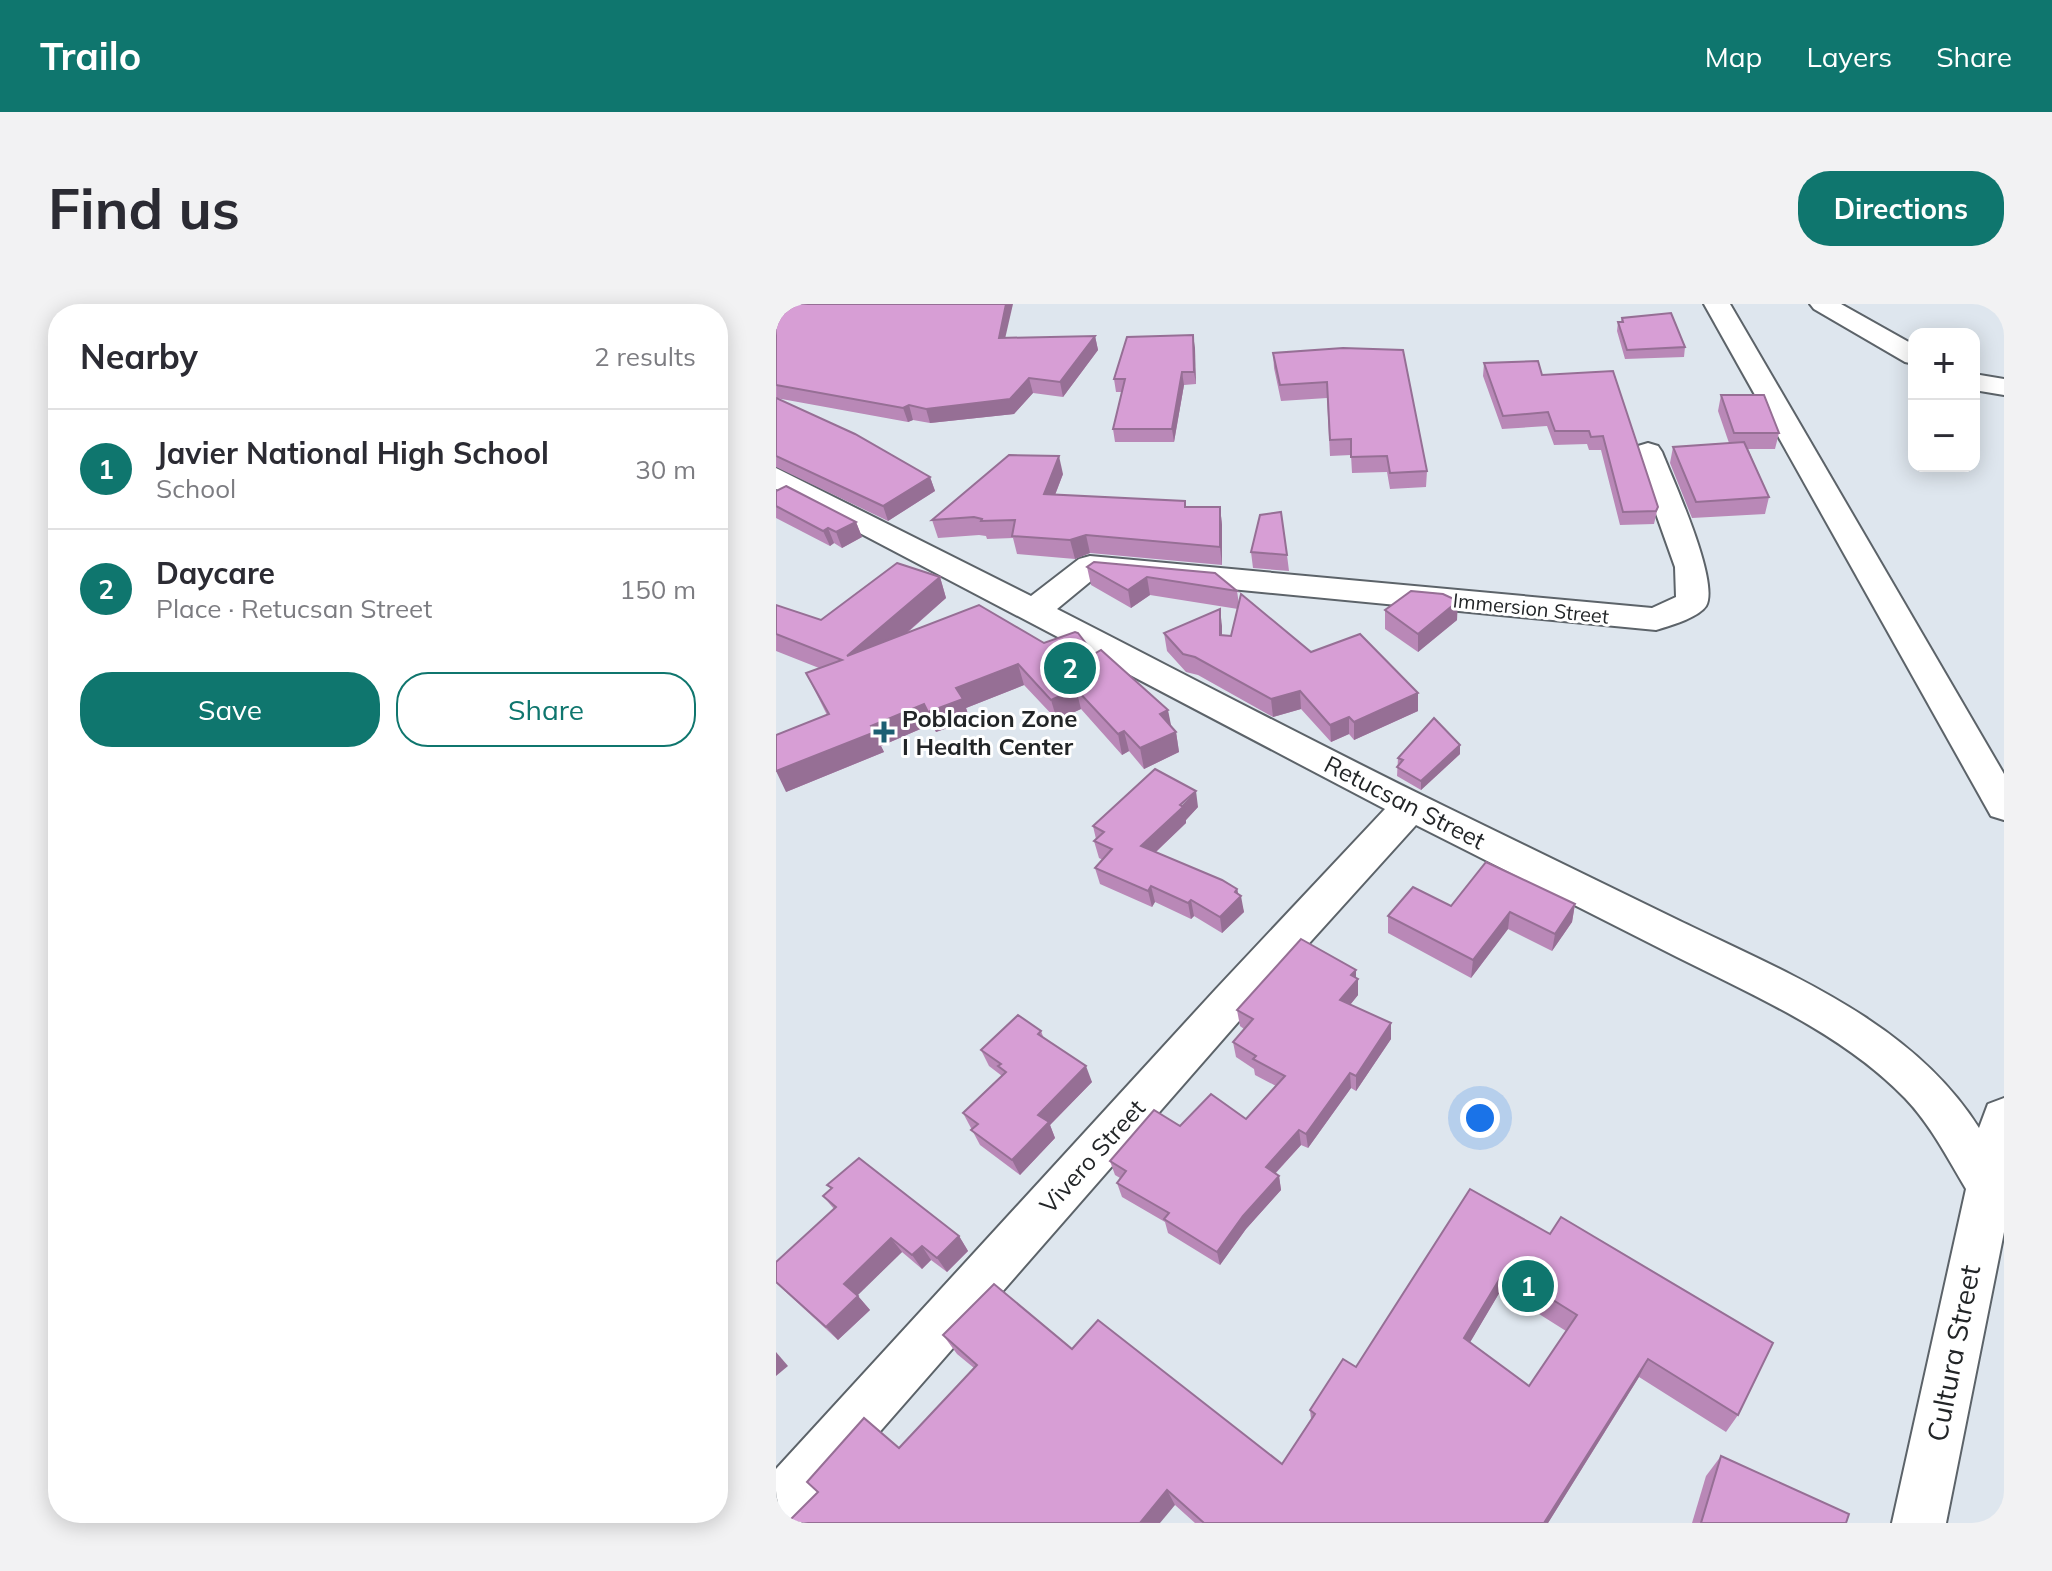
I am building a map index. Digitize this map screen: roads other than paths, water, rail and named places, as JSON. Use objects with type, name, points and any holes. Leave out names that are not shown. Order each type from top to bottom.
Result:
[{"type":"street","points":[[1717,304],[2004,806]]},
{"type":"street","points":[[1823,304],[1908,353]]},
{"type":"street","points":[[1980,383],[2004,387]]},
{"type":"street","name":"Immersion Street","points":[[1033,611],[1090,566],[1656,619],[1692,602],[1691,567],[1648,452]]},
{"type":"street","name":"Retucsan Street","points":[[776,477],[1411,806],[1704,951],[1850,1029],[1889,1056],[1921,1085],[1947,1116],[1988,1183]]},
{"type":"street","name":"Vivero Street","points":[[776,1509],[1231,1001],[1411,806]]},
{"type":"street","name":"Cultura Street","points":[[1919,1523],[2004,1118]]},
{"type":"place","name":"Daycare","points":[[1070,668]]},
{"type":"place","name":"Poblacion Zone I Health Center","points":[[884,732]]},
{"type":"place","name":"Javier National High School","points":[[1528,1286]]}]
